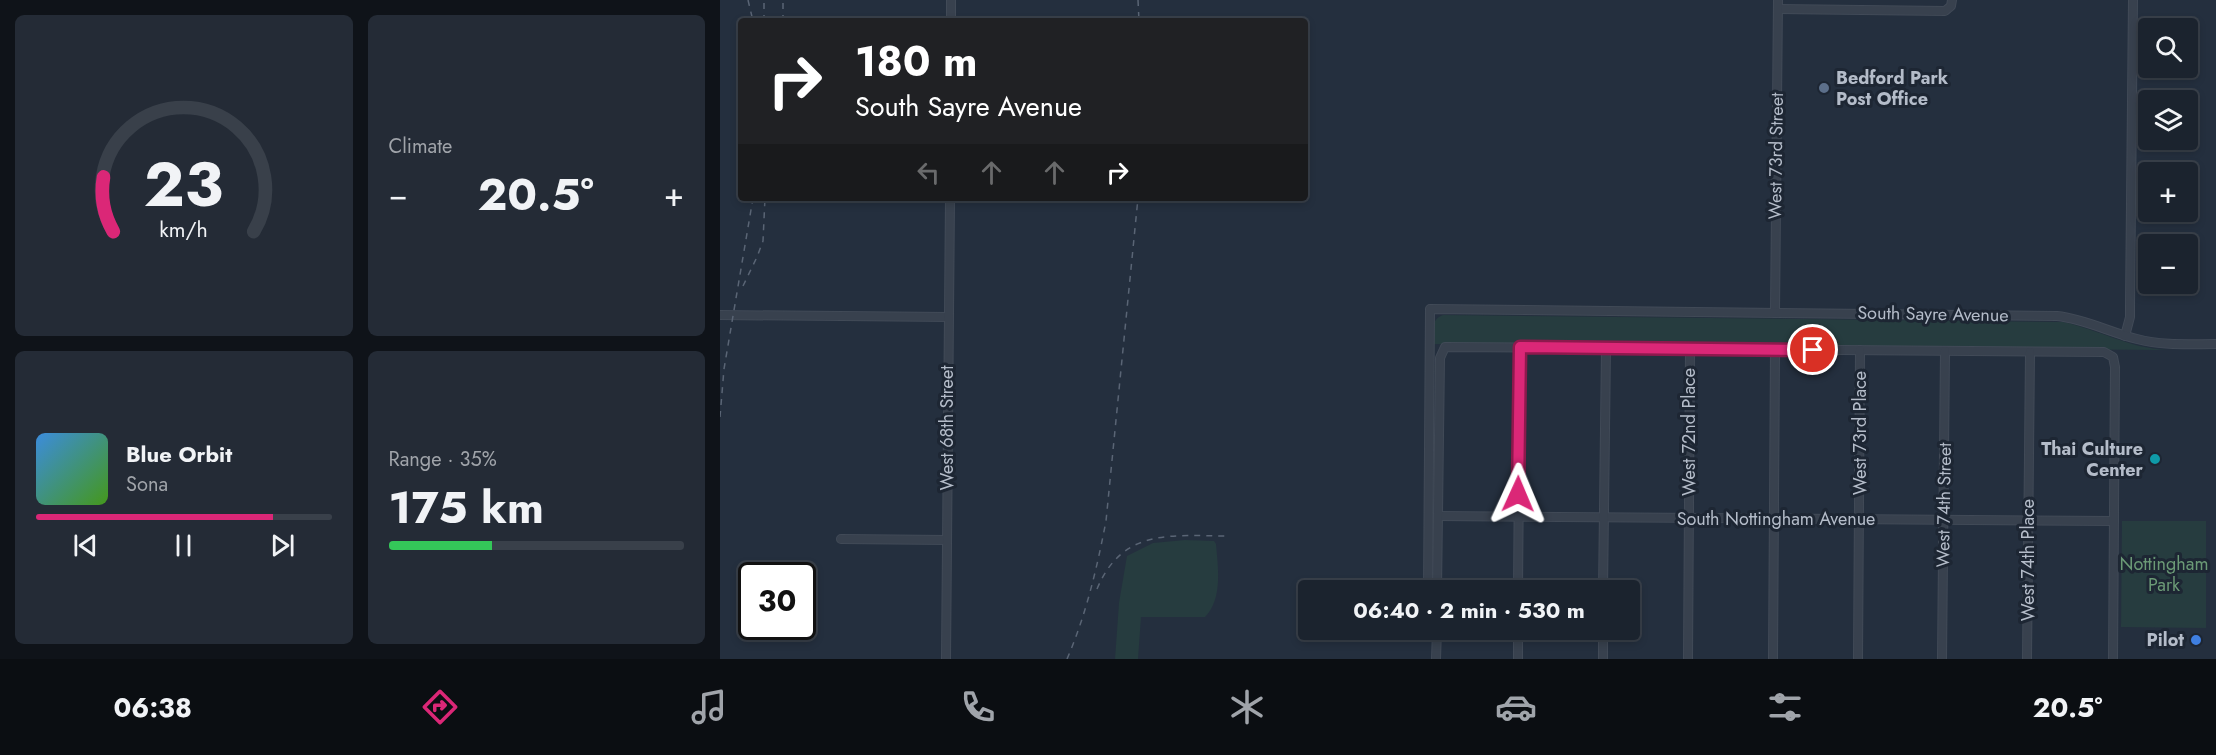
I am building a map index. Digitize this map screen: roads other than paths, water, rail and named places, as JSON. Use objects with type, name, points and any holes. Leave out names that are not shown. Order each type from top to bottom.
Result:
[{"type":"street","points":[[951,0],[951,18]]},
{"type":"street","points":[[2125,336],[2130,317],[2133,0]]},
{"type":"street","points":[[1778,4],[1945,11],[1952,3]]},
{"type":"street","name":"West 73rd Street","points":[[1775,313],[1778,4]]},
{"type":"street","name":"West 68th Street","points":[[946,659],[950,201]]},
{"type":"street","name":"South Sayre Avenue","points":[[1428,580],[1430,309],[2056,316],[2077,319],[2151,343],[2216,344]]},
{"type":"street","points":[[720,315],[948,317]]},
{"type":"street","name":"South Sayre Avenue","points":[[1438,516],[1440,358],[1442,350],[1448,347],[1520,347],[2104,352],[2113,357],[2115,366],[2114,521]]},
{"type":"street","points":[[1518,580],[1520,347]]},
{"type":"street","points":[[1603,580],[1606,348]]},
{"type":"street","name":"West 72nd Place","points":[[1688,659],[1690,349]]},
{"type":"street","points":[[1773,659],[1775,350]]},
{"type":"street","name":"West 73rd Place","points":[[1858,659],[1860,350]]},
{"type":"street","name":"West 74th Street","points":[[1942,659],[1945,351]]},
{"type":"street","name":"West 74th Place","points":[[2027,659],[2030,352]]},
{"type":"street","points":[[1437,580],[1438,516]]},
{"type":"street","name":"South Nottingham Avenue","points":[[1438,516],[2114,521]]},
{"type":"street","points":[[2113,659],[2114,521]]},
{"type":"street","points":[[841,539],[946,540]]},
{"type":"street","points":[[1436,659],[1437,640]]},
{"type":"street","points":[[1518,640],[1518,659]]},
{"type":"street","points":[[1603,640],[1603,659]]},
{"type":"railway","points":[[748,0],[752,18]]},
{"type":"railway","points":[[764,0],[764,18]]},
{"type":"railway","points":[[783,0],[783,18]]},
{"type":"railway","points":[[1138,0],[1139,18]]},
{"type":"railway","points":[[720,417],[724,369],[752,201]]},
{"type":"railway","points":[[743,286],[763,241],[765,201]]},
{"type":"railway","points":[[1067,659],[1090,591],[1106,521],[1138,201]]},
{"type":"railway","points":[[1097,589],[1108,569],[1121,555],[1135,545],[1169,536],[1229,536]]},
{"type":"place","name":"Bedford Park Post Office","points":[[1824,88]]},
{"type":"place","name":"Thai Culture Center","points":[[2155,459]]},
{"type":"place","name":"Pilot","points":[[2196,640]]},
{"type":"park label","name":"Nottingham Park","points":[[2164,574]]}]
